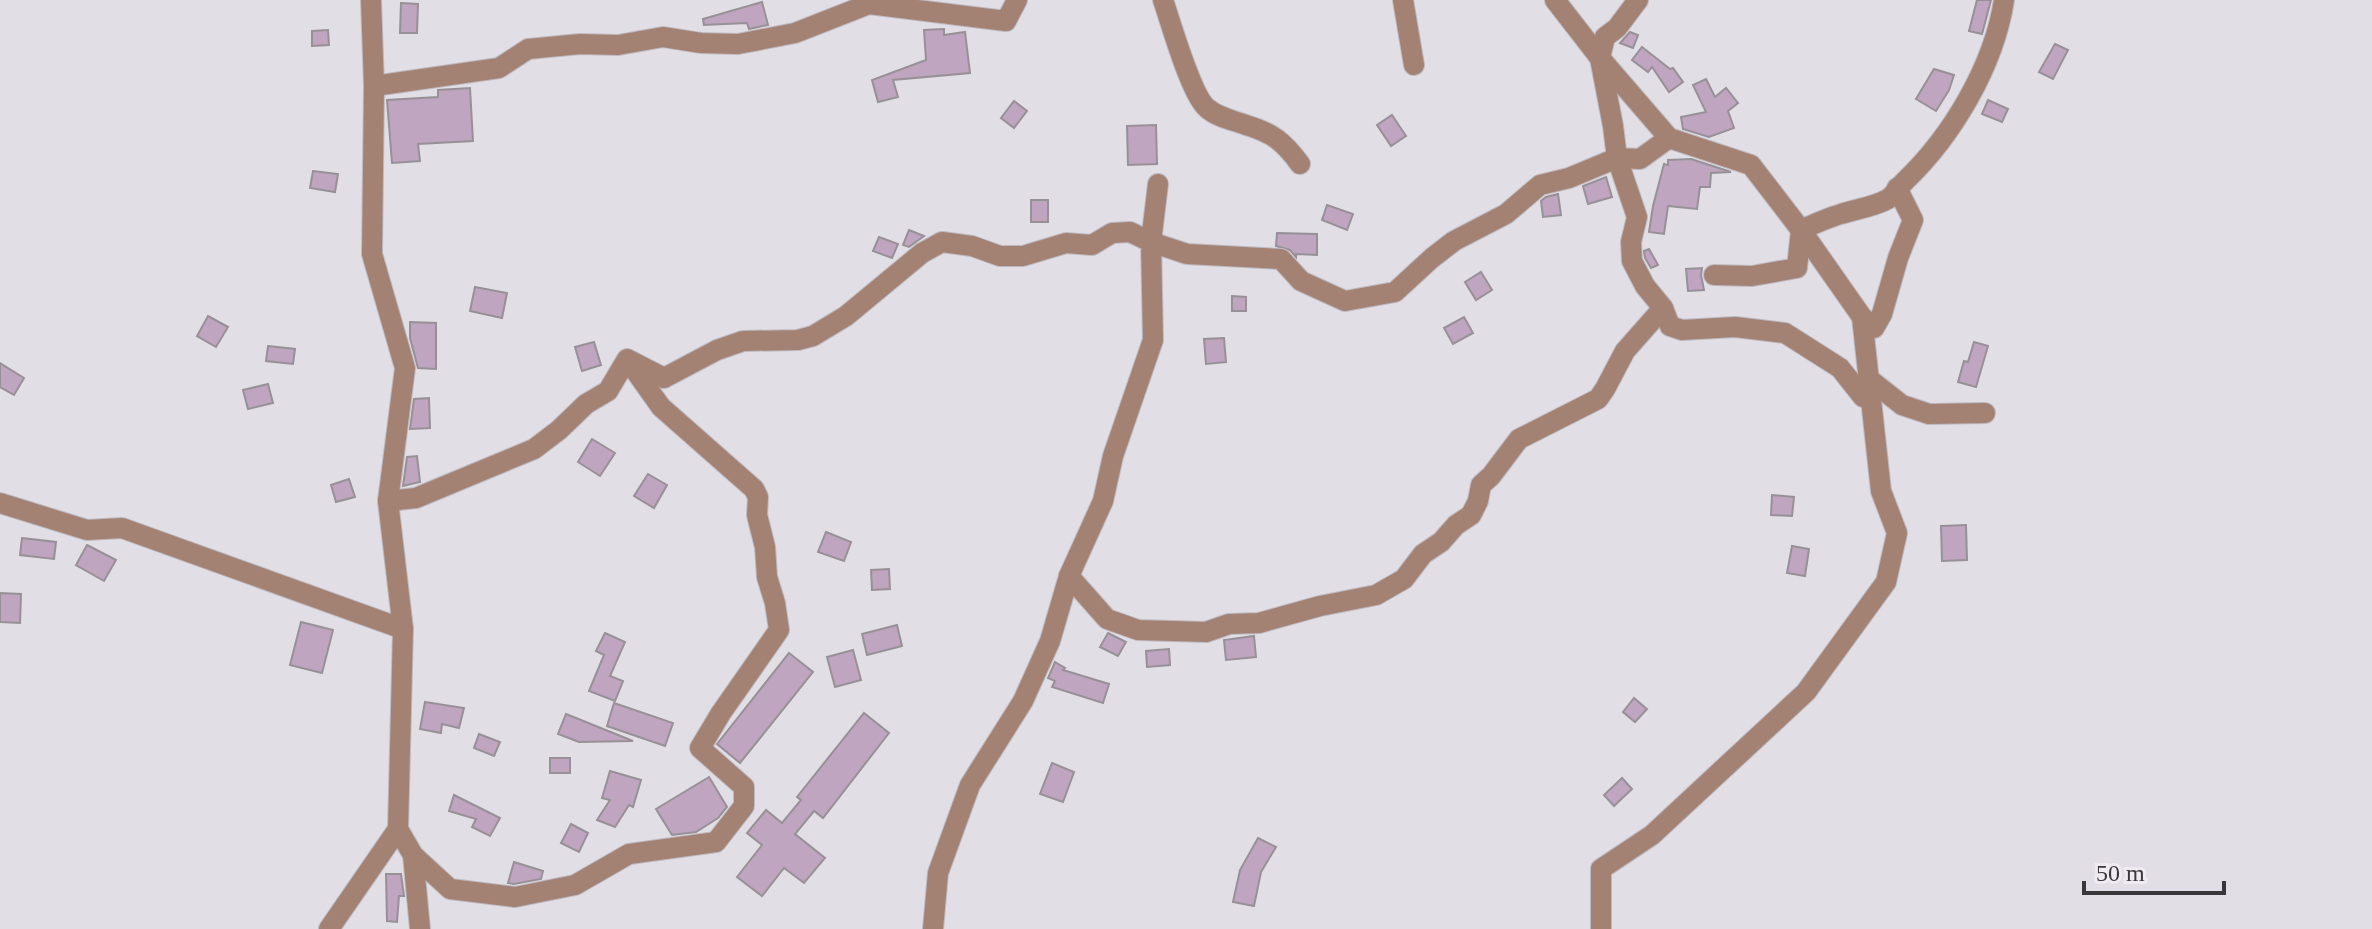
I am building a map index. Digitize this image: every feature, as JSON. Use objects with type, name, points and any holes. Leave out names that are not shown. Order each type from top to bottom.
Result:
[{"type":"street","points":[[371,0],[374,86],[372,254],[405,368],[388,501],[403,629],[398,829],[413,855],[450,889],[515,897],[575,885],[629,854],[716,842],[744,806],[744,787],[700,748],[779,630],[757,515],[758,497],[754,489],[661,407],[627,359]]},
{"type":"street","points":[[374,86],[499,68],[528,49],[580,44],[618,45],[663,37],[701,43],[738,44],[795,33],[869,4],[1006,21],[1017,0]]},
{"type":"street","points":[[1163,0],[1187,73],[1205,107],[1271,136],[1286,145],[1300,164]]},
{"type":"street","points":[[1403,0],[1414,65]]},
{"type":"street","points":[[1555,0],[1669,138],[1751,165],[1862,317],[1874,328],[1882,314],[1913,220],[1897,188]]},
{"type":"street","points":[[1638,0],[1617,28],[1605,37],[1600,58],[1617,158],[1637,217],[1631,242],[1632,261],[1645,286],[1663,308],[1670,326],[1682,330],[1735,327],[1785,333],[1840,368],[1863,397],[1869,379]]},
{"type":"street","points":[[1801,230],[1838,214],[1891,198],[1897,188],[1926,161],[1950,128],[1983,71],[2001,19],[2004,0]]},
{"type":"street","points":[[627,359],[664,378],[717,350],[743,341],[798,340],[813,336],[846,316],[922,253],[942,242],[972,246],[1000,256],[1023,256],[1066,243],[1092,245],[1112,233],[1130,232],[1187,254],[1281,259],[1301,281],[1345,301],[1395,292],[1454,241],[1506,214],[1540,185],[1569,178],[1617,158],[1640,159],[1669,138]]},
{"type":"street","points":[[933,929],[938,873],[970,785],[1023,701],[1050,641],[1069,576],[1103,501],[1113,456],[1153,340],[1151,242],[1158,184]]},
{"type":"street","points":[[1714,275],[1752,276],[1797,268],[1801,230]]},
{"type":"street","points":[[1069,576],[1107,619],[1138,630],[1206,632],[1229,624],[1259,623],[1376,595],[1404,579],[1423,554],[1471,515],[1481,485],[1519,439],[1598,399],[1625,351],[1663,308]]},
{"type":"street","points":[[1601,929],[1601,869],[1652,835],[1806,692],[1886,582],[1897,533],[1881,491],[1862,317]]},
{"type":"street","points":[[388,501],[416,498],[534,449],[586,404],[608,391],[627,359]]},
{"type":"street","points":[[1869,379],[1902,405],[1929,414],[1985,413]]},
{"type":"street","points":[[0,503],[87,530],[122,528],[403,629]]},
{"type":"street","points":[[329,929],[398,829]]},
{"type":"street","points":[[413,855],[420,929]]},
{"type":"building","points":[[1977,0],[1991,0],[1982,34],[1969,31]]},
{"type":"building","points":[[762,2],[768,25],[749,29],[747,23],[704,25],[703,19]]},
{"type":"building","points":[[401,3],[418,4],[417,33],[400,33]]},
{"type":"building","points":[[944,29],[944,35],[965,32],[970,73],[893,80],[898,97],[878,102],[872,80],[926,60],[924,30]]},
{"type":"building","points":[[328,30],[329,45],[312,46],[312,31]]},
{"type":"building","points":[[1630,32],[1638,35],[1633,48],[1620,43]]},
{"type":"building","points":[[2055,44],[2068,50],[2053,79],[2039,72]]},
{"type":"building","points":[[1642,47],[1670,69],[1673,68],[1683,82],[1669,92],[1652,67],[1648,72],[1632,60]]},
{"type":"building","points":[[1934,69],[1954,75],[1936,111],[1916,99]]},
{"type":"building","points":[[1706,79],[1715,97],[1726,88],[1738,103],[1728,111],[1734,128],[1709,137],[1683,129],[1681,117],[1706,112],[1693,85]]},
{"type":"building","points":[[470,88],[473,141],[418,144],[420,161],[392,163],[387,100],[438,97],[438,90]]},
{"type":"building","points":[[1988,100],[2008,109],[2002,122],[1982,114]]},
{"type":"building","points":[[1014,101],[1027,111],[1014,128],[1001,118]]},
{"type":"building","points":[[1392,115],[1406,136],[1391,146],[1377,125]]},
{"type":"building","points":[[1156,125],[1157,164],[1128,165],[1127,126]]},
{"type":"building","points":[[1691,159],[1731,172],[1711,173],[1710,187],[1700,187],[1697,209],[1668,206],[1664,234],[1649,232],[1664,164],[1668,165],[1668,160]]},
{"type":"building","points":[[313,171],[338,174],[335,192],[310,188]]},
{"type":"building","points":[[1606,177],[1612,197],[1588,204],[1583,186]]},
{"type":"building","points":[[1558,194],[1561,215],[1543,217],[1541,201]]},
{"type":"building","points":[[1031,200],[1048,200],[1048,222],[1031,222]]},
{"type":"building","points":[[1327,205],[1353,214],[1347,230],[1322,220]]},
{"type":"building","points":[[909,230],[924,236],[909,247],[903,245]]},
{"type":"building","points":[[1277,233],[1317,234],[1317,255],[1296,254],[1296,257],[1290,250],[1276,246]]},
{"type":"building","points":[[879,237],[898,244],[892,258],[873,251]]},
{"type":"building","points":[[1649,249],[1658,265],[1651,268],[1644,251]]},
{"type":"building","points":[[1702,268],[1704,290],[1688,291],[1686,269]]},
{"type":"building","points":[[1481,272],[1492,290],[1476,300],[1465,282]]},
{"type":"building","points":[[475,287],[507,293],[502,318],[470,311]]},
{"type":"building","points":[[1232,296],[1246,297],[1246,311],[1232,311]]},
{"type":"building","points":[[208,316],[228,327],[216,347],[197,336]]},
{"type":"building","points":[[1464,317],[1473,333],[1453,344],[1444,328]]},
{"type":"building","points":[[410,322],[436,323],[436,369],[418,368],[410,338]]},
{"type":"building","points":[[1224,338],[1226,362],[1206,364],[1204,339]]},
{"type":"building","points":[[594,342],[601,365],[582,371],[575,347]]},
{"type":"building","points":[[1974,342],[1988,346],[1976,387],[1958,382]]},
{"type":"building","points":[[268,346],[295,349],[293,364],[266,361]]},
{"type":"building","points":[[0,363],[24,378],[14,395],[0,387]]},
{"type":"building","points":[[268,384],[273,403],[248,409],[243,390]]},
{"type":"building","points":[[429,398],[430,428],[410,429],[414,399]]},
{"type":"building","points":[[592,439],[615,453],[600,476],[578,462]]},
{"type":"building","points":[[417,456],[420,482],[403,486],[407,457]]},
{"type":"building","points":[[648,474],[667,485],[654,508],[634,496]]},
{"type":"building","points":[[349,479],[355,497],[336,502],[331,485]]},
{"type":"building","points":[[1772,495],[1794,497],[1792,516],[1771,515]]},
{"type":"building","points":[[1966,525],[1967,560],[1942,561],[1941,526]]},
{"type":"building","points":[[826,532],[851,542],[844,561],[818,552]]},
{"type":"building","points":[[22,538],[56,542],[54,559],[20,555]]},
{"type":"building","points":[[87,545],[116,560],[104,581],[76,565]]},
{"type":"building","points":[[1792,546],[1809,549],[1805,576],[1787,573]]},
{"type":"building","points":[[889,569],[890,589],[872,590],[871,570]]},
{"type":"building","points":[[0,593],[21,594],[20,623],[0,622]]},
{"type":"building","points":[[301,622],[333,630],[322,673],[290,665]]},
{"type":"building","points":[[897,625],[902,646],[867,655],[862,634]]},
{"type":"building","points":[[605,633],[625,642],[610,676],[623,681],[615,701],[589,691],[604,655],[596,651]]},
{"type":"building","points":[[1108,633],[1126,642],[1118,656],[1100,647]]},
{"type":"building","points":[[1254,636],[1256,657],[1226,660],[1224,640]]},
{"type":"building","points":[[1169,649],[1170,665],[1147,667],[1146,651]]},
{"type":"building","points":[[853,650],[861,680],[835,687],[827,657]]},
{"type":"building","points":[[789,653],[813,672],[740,763],[717,744]]},
{"type":"building","points":[[1055,662],[1065,668],[1063,670],[1109,684],[1103,703],[1052,687],[1055,681],[1048,678]]},
{"type":"building","points":[[1634,698],[1647,709],[1635,722],[1623,712]]},
{"type":"building","points":[[425,702],[464,708],[459,728],[442,724],[441,733],[420,729]]},
{"type":"building","points":[[614,703],[673,723],[665,746],[607,726]]},
{"type":"building","points":[[864,713],[889,733],[823,818],[814,811],[795,834],[825,858],[804,883],[784,868],[762,896],[737,877],[762,845],[747,833],[766,810],[782,823],[801,800],[797,797]]},
{"type":"building","points":[[566,714],[633,741],[579,742],[558,734]]},
{"type":"building","points":[[479,734],[500,742],[494,756],[474,748]]},
{"type":"building","points":[[550,758],[570,758],[570,773],[550,773]]},
{"type":"building","points":[[1052,763],[1074,772],[1063,802],[1040,794]]},
{"type":"building","points":[[610,771],[641,780],[633,807],[629,805],[615,827],[597,820],[610,800],[602,798]]},
{"type":"building","points":[[709,777],[727,807],[718,818],[696,832],[672,835],[656,809]]},
{"type":"building","points":[[1622,778],[1632,789],[1614,806],[1604,795]]},
{"type":"building","points":[[454,795],[500,818],[490,836],[472,827],[476,819],[449,811]]},
{"type":"building","points":[[571,824],[588,833],[579,852],[561,843]]},
{"type":"building","points":[[1258,838],[1276,847],[1261,872],[1254,906],[1233,902],[1240,870]]},
{"type":"building","points":[[514,862],[543,871],[541,879],[508,883]]},
{"type":"building","points":[[386,874],[401,874],[404,896],[399,896],[397,922],[387,921]]}]
